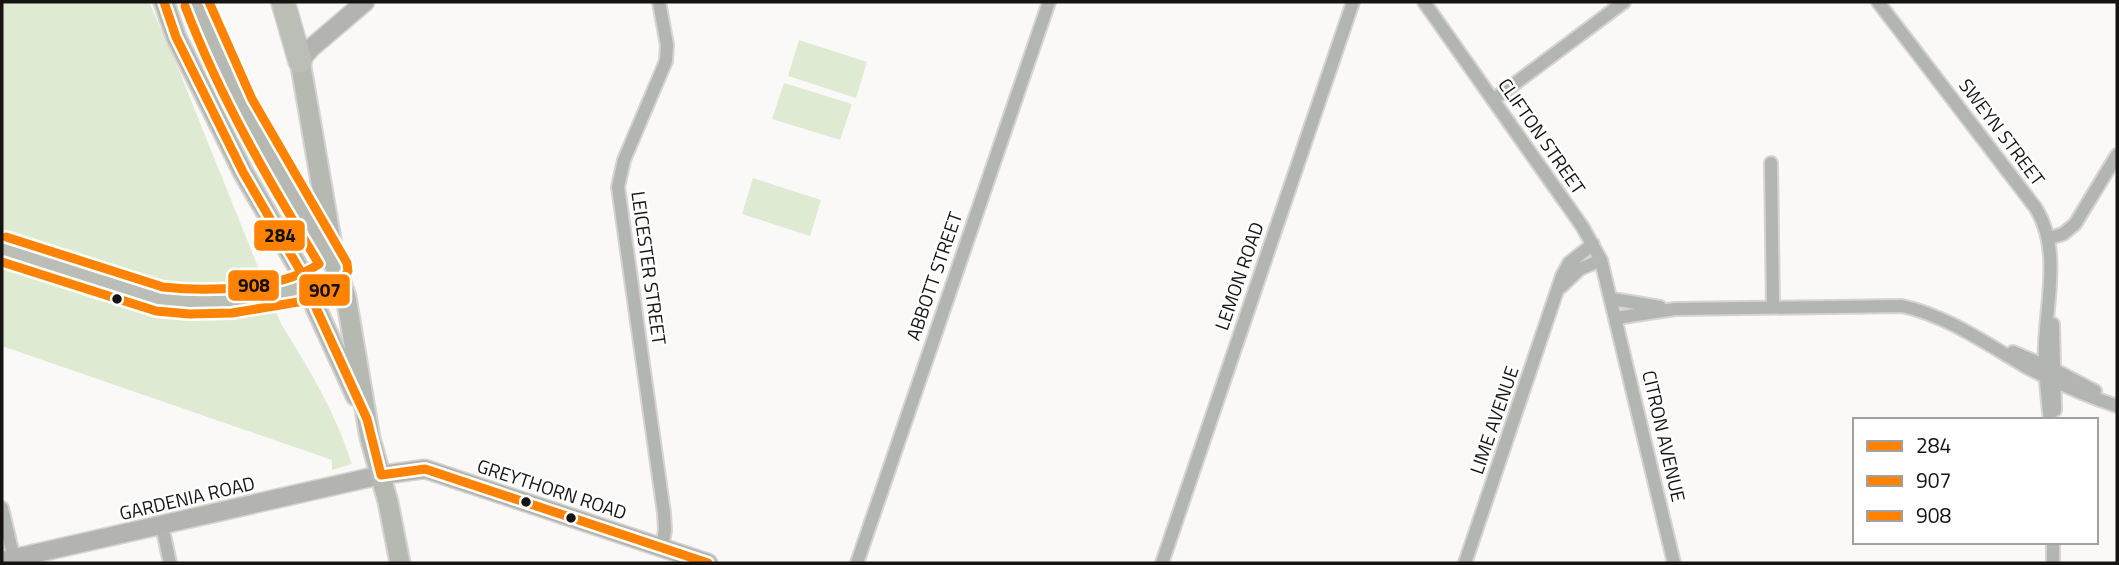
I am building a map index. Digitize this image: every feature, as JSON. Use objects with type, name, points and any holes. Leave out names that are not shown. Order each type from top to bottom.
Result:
[{"type":"highway","points":[[283,2],[300,61]]},
{"type":"highway","points":[[2,249],[160,299],[230,301],[309,286]]},
{"type":"main road","points":[[164,2],[176,37],[237,160],[309,286],[316,308],[367,419]]},
{"type":"main road","points":[[196,2],[206,30],[244,108],[336,268]]},
{"type":"main road","points":[[300,61],[336,268],[346,296],[367,419],[400,563]]},
{"type":"main road","points":[[309,286],[336,268]]},
{"type":"street","points":[[300,61],[311,48],[365,2]]},
{"type":"street","name":"LEICESTER STREET","points":[[659,2],[667,44],[666,61],[624,160],[618,187],[669,554]]},
{"type":"street","name":"ABBOTT STREET","points":[[857,563],[1049,2]]},
{"type":"street","name":"LEMON ROAD","points":[[1162,563],[1353,2]]},
{"type":"street","name":"CLIFTON STREET","points":[[1424,2],[1593,244],[1601,260],[1616,318]]},
{"type":"street","points":[[1493,100],[1623,2]]},
{"type":"street","name":"SWEYN STREET","points":[[1878,2],[2042,218],[2049,238],[2050,303],[2054,336],[2051,373],[2056,402],[2052,418]]},
{"type":"street","points":[[2049,238],[2063,234],[2075,224],[2117,155]]},
{"type":"street","points":[[1771,163],[1773,307]]},
{"type":"street","name":"LIME AVENUE","points":[[1465,563],[1562,276],[1569,263],[1593,244]]},
{"type":"street","points":[[1558,290],[1572,275],[1601,260]]},
{"type":"street","points":[[1612,299],[1675,309]]},
{"type":"street","points":[[1616,318],[1675,309],[1902,306],[1931,316],[1996,347],[2024,356],[2051,373],[2117,406]]},
{"type":"street","name":"CITRON AVENUE","points":[[1616,318],[1674,563]]},
{"type":"street","name":"GREYTHORN ROAD","points":[[381,475],[425,469],[669,554],[708,563]]},
{"type":"street","name":"GARDENIA ROAD","points":[[8,560],[381,475]]},
{"type":"street","points":[[2,508],[8,560]]},
{"type":"street","points":[[162,526],[170,563]]},
{"type":"street","points":[[2053,544],[2053,563]]},
{"type":"green space","points":[[2,2],[149,2],[281,324],[321,392],[352,464],[332,470],[332,460],[2,346]]},
{"type":"green space","points":[[799,40],[867,62],[856,98],[788,76]]},
{"type":"green space","points":[[784,83],[852,104],[840,140],[772,119]]},
{"type":"green space","points":[[753,178],[821,200],[810,236],[742,214]]},
{"type":"transit line","name":"284","points":[[164,2],[176,37],[243,172],[309,286],[316,308],[367,419],[381,475]]},
{"type":"transit line","name":"907","points":[[2,262],[156,311],[189,314],[232,313],[304,301],[315,297],[344,277],[348,271],[347,263],[252,99],[209,2]]},
{"type":"transit line","name":"908","points":[[6,237],[163,287],[222,289],[265,284],[303,273],[319,264],[230,106],[185,6]]},
{"type":"transit line","name":"284","points":[[381,475],[425,469],[708,563]]}]
